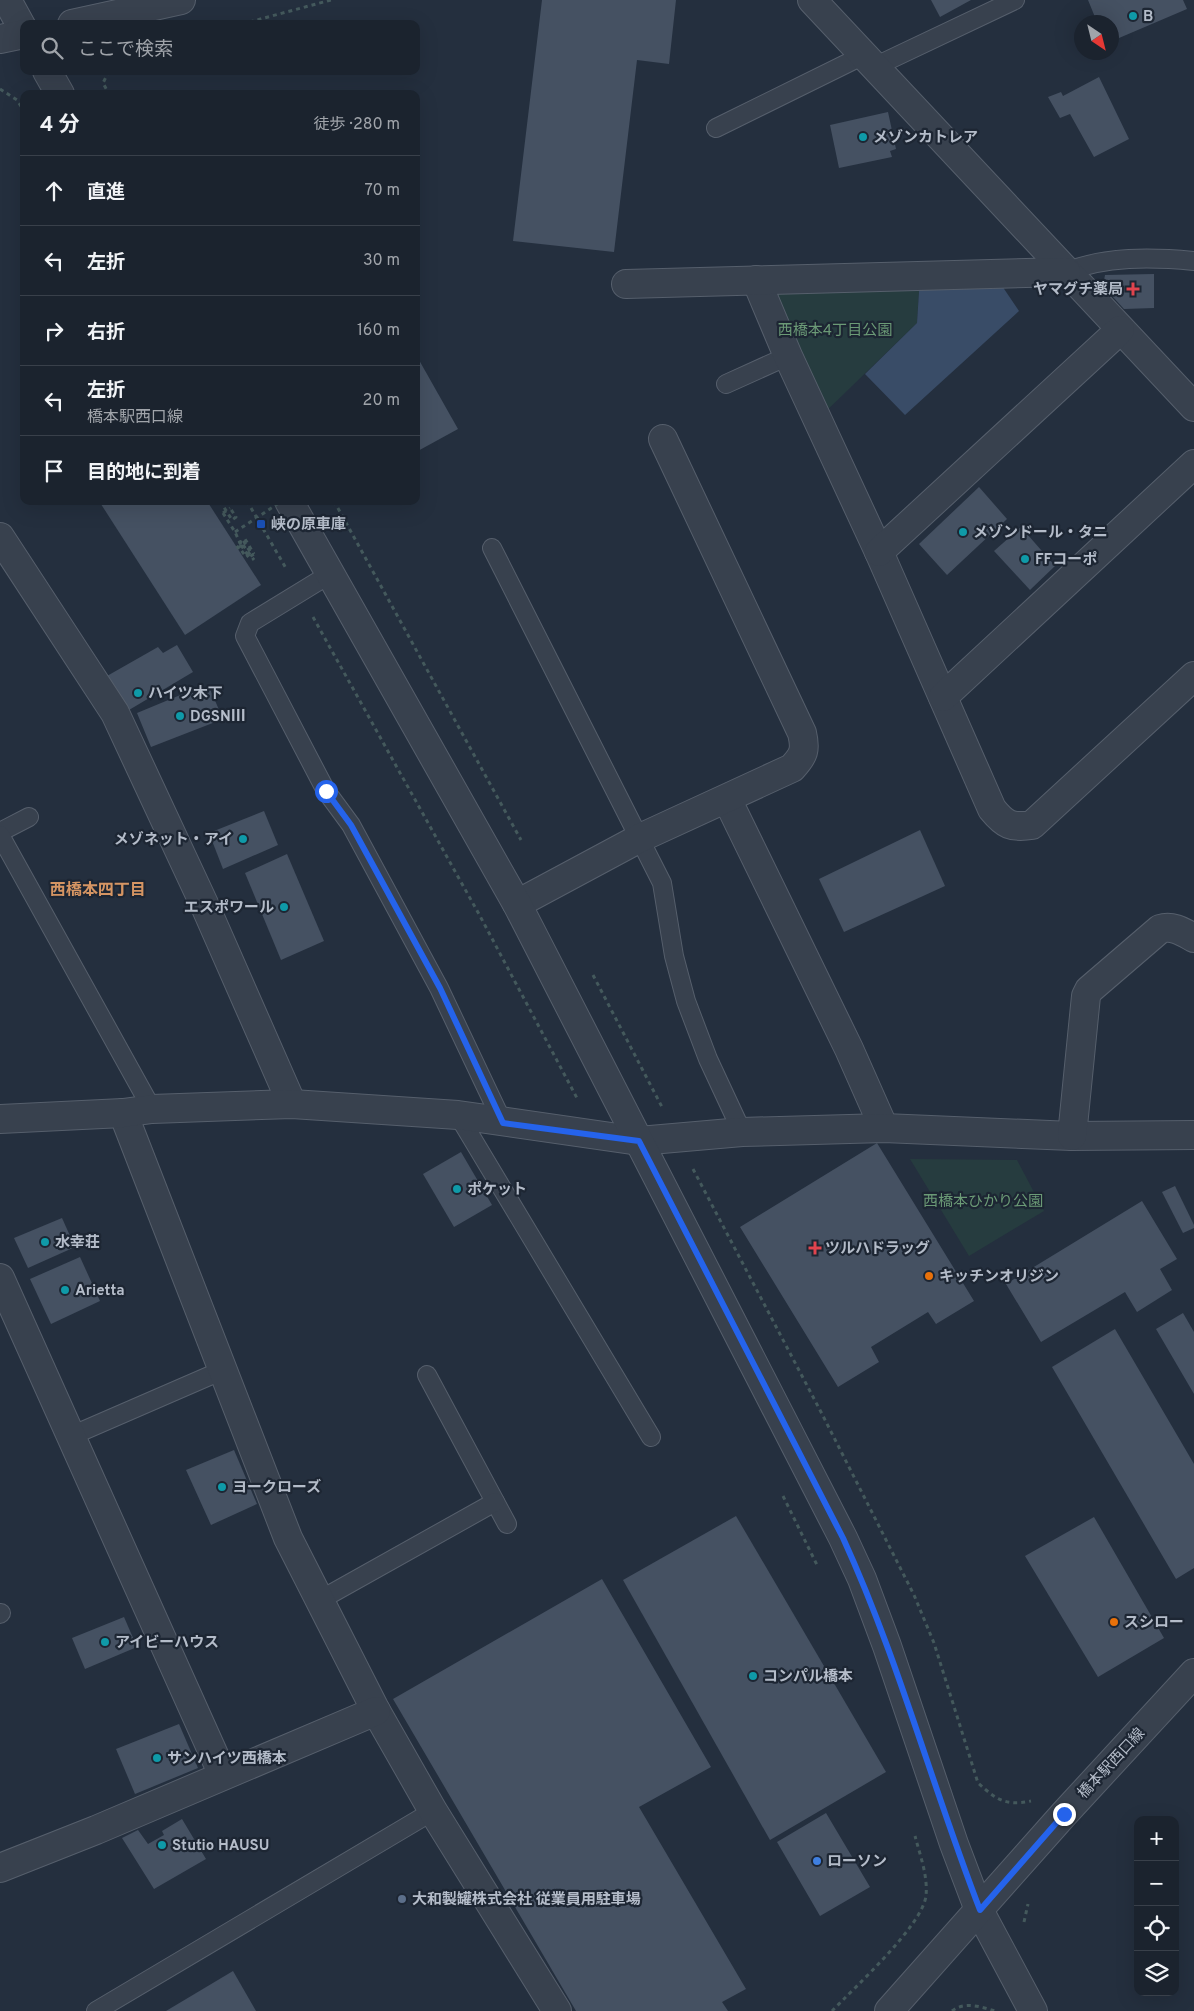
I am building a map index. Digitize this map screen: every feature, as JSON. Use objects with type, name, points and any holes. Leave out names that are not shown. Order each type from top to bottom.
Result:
[{"type":"street","points":[[7,0],[20,24]]},
{"type":"street","points":[[90,20],[180,0]]},
{"type":"street","points":[[812,0],[1194,407]]},
{"type":"street","points":[[0,39],[20,33]]},
{"type":"street","points":[[49,75],[58,90]]},
{"type":"street","points":[[626,284],[1066,272]]},
{"type":"street","points":[[756,280],[788,356],[879,552],[992,809],[1002,821],[1016,827],[1032,825],[1194,676]]},
{"type":"street","points":[[879,552],[1120,330]]},
{"type":"street","points":[[517,904],[640,838],[792,768],[801,758],[805,746],[802,733],[663,439]]},
{"type":"street","points":[[943,697],[1194,464]]},
{"type":"street","points":[[291,505],[517,904],[843,1538],[862,1579],[904,1692],[954,1844],[980,1910],[1033,2011]]},
{"type":"street","points":[[0,537],[115,713],[292,1104]]},
{"type":"street","points":[[727,799],[849,1049],[884,1128]]},
{"type":"street","points":[[1072,1136],[1086,996],[1089,990],[1160,929],[1168,926],[1176,928],[1194,938]]},
{"type":"street","points":[[0,1118],[123,1113],[152,1109],[292,1104],[458,1115],[503,1123],[639,1141],[742,1132],[884,1128],[1072,1136],[1194,1135]]},
{"type":"street","points":[[123,1113],[288,1538],[376,1711],[432,1811],[558,2011]]},
{"type":"street","points":[[0,1278],[223,1776]]},
{"type":"street","name":"橋本駅西口線","points":[[889,2011],[1064,1814],[1194,1673]]},
{"type":"street","points":[[0,1868],[96,1830],[376,1711]]},
{"type":"lane","points":[[716,128],[1015,0]]},
{"type":"lane","points":[[1066,272],[1098,262],[1142,259],[1194,261]]},
{"type":"lane","points":[[726,384],[788,356]]},
{"type":"lane","points":[[492,548],[662,883],[674,956],[686,1001],[708,1059],[742,1132]]},
{"type":"lane","points":[[330,574],[250,623],[245,636],[326,791],[351,825],[440,988],[503,1123]]},
{"type":"lane","points":[[29,817],[0,833],[152,1109]]},
{"type":"lane","points":[[458,1115],[651,1437]]},
{"type":"lane","points":[[71,1436],[223,1370]]},
{"type":"lane","points":[[428,1375],[507,1524]]},
{"type":"lane","points":[[320,1600],[495,1502]]},
{"type":"lane","points":[[96,2011],[432,1811]]},
{"type":"path","points":[[257,20],[331,0]]},
{"type":"path","points":[[106,75],[103,83],[107,90]]},
{"type":"path","points":[[0,88],[17,100],[20,105]]},
{"type":"path","points":[[249,505],[480,916],[595,1135]]},
{"type":"path","points":[[235,532],[276,505]]},
{"type":"path","points":[[226,511],[232,520],[236,517],[230,508],[226,511],[223,513],[235,532],[241,545],[249,557],[254,554],[245,539],[241,542],[236,546],[245,560]]},
{"type":"path","points":[[241,545],[244,542],[252,554],[246,557],[239,547],[243,544],[248,552],[254,560]]},
{"type":"path","points":[[779,1489],[821,1573]]},
{"type":"path","points":[[832,2011],[904,1936],[919,1916],[926,1897],[925,1876],[914,1833]]},
{"type":"path","points":[[952,2011],[955,2008],[967,2006],[981,2006],[995,2011]]},
{"type":"green space","name":"西橋本4丁目公園","points":[[920,276],[917,323],[817,420],[756,280]]},
{"type":"green space","name":"西橋本ひかり公園","points":[[910,1159],[1017,1160],[1044,1211],[969,1256]]},
{"type":"water","points":[[994,274],[1019,311],[905,415],[865,374],[917,323],[920,276]]},
{"type":"building","points":[[542,0],[676,0],[669,64],[637,60],[614,252],[513,241]]},
{"type":"building","points":[[931,0],[971,0],[940,17]]},
{"type":"building","name":"B","points":[[1088,0],[1183,0],[1187,9],[1119,38],[1119,15],[1094,15]]},
{"type":"building","points":[[1099,77],[1129,139],[1094,157],[1070,114],[1060,118],[1048,97],[1061,92],[1063,96]]},
{"type":"building","name":"メゾンカトレア","points":[[888,112],[896,149],[890,151],[892,157],[839,168],[830,125]]},
{"type":"building","points":[[1154,274],[1154,308],[1124,309],[1103,286],[1105,275]]},
{"type":"building","points":[[420,362],[458,429],[420,450]]},
{"type":"building","name":"メゾンドール・タニ","points":[[979,487],[1007,519],[947,575],[919,544]]},
{"type":"building","points":[[102,505],[210,505],[261,585],[185,635]]},
{"type":"building","name":"FFコーポ","points":[[1021,527],[1055,566],[1030,590],[994,551]]},
{"type":"building","name":"ハイツ木下","points":[[177,645],[193,672],[129,710],[107,676],[158,647],[163,653]]},
{"type":"building","name":"DGSNⅢ","points":[[210,689],[223,719],[151,747],[137,713],[190,691],[195,695]]},
{"type":"building","name":"メゾネット・アイ","points":[[264,811],[278,845],[223,869],[209,833]]},
{"type":"building","points":[[920,830],[945,886],[844,932],[819,879]]},
{"type":"building","name":"エスポワール","points":[[287,854],[324,941],[281,960],[245,873]]},
{"type":"building","points":[[877,1143],[974,1301],[936,1324],[928,1312],[871,1347],[879,1362],[838,1387],[740,1227]]},
{"type":"building","name":"ポケット","points":[[461,1152],[492,1205],[454,1227],[423,1174]]},
{"type":"building","points":[[1175,1186],[1194,1225],[1194,1228],[1183,1233],[1162,1192]]},
{"type":"building","points":[[1142,1201],[1177,1259],[1160,1269],[1172,1290],[1137,1312],[1125,1292],[1041,1342],[1006,1284]]},
{"type":"building","name":"水幸荘","points":[[62,1218],[75,1247],[28,1268],[14,1238]]},
{"type":"building","name":"Arietta","points":[[80,1257],[100,1301],[51,1324],[30,1279]]},
{"type":"building","points":[[1183,1313],[1194,1332],[1194,1394],[1156,1329]]},
{"type":"building","points":[[1115,1329],[1194,1464],[1194,1568],[1176,1579],[1052,1367]]},
{"type":"building","name":"ヨークローズ","points":[[234,1450],[257,1504],[211,1525],[186,1470]]},
{"type":"building","name":"コンパル橋本","points":[[736,1516],[886,1772],[770,1840],[623,1580]]},
{"type":"building","points":[[1094,1517],[1164,1638],[1098,1677],[1025,1556]]},
{"type":"building","points":[[602,1579],[711,1767],[639,1807],[746,1989],[722,2002],[728,2011],[576,2011],[393,1699]]},
{"type":"building","name":"アイビーハウス","points":[[124,1617],[137,1647],[85,1669],[72,1638]]},
{"type":"building","name":"サンハイツ西橋本","points":[[179,1724],[198,1768],[135,1794],[116,1749]]},
{"type":"building","points":[[826,1813],[870,1887],[820,1916],[777,1842]]},
{"type":"building","points":[[182,1819],[206,1859],[154,1889],[122,1838],[138,1830],[148,1844],[164,1835],[162,1831]]},
{"type":"building","points":[[233,1971],[256,2011],[166,2011]]},
{"type":"place","name":"B","points":[[1133,16]]},
{"type":"place","name":"メゾンカトレア","points":[[863,137]]},
{"type":"place","name":"ヤマグチ薬局","points":[[1133,289]]},
{"type":"place","name":"峡の原車庫","points":[[261,524]]},
{"type":"place","name":"メゾンドール・タニ","points":[[963,532]]},
{"type":"place","name":"FFコーポ","points":[[1025,559]]},
{"type":"place","name":"ハイツ木下","points":[[138,693]]},
{"type":"place","name":"DGSNⅢ","points":[[180,716]]},
{"type":"place","name":"メゾネット・アイ","points":[[243,839]]},
{"type":"place","name":"エスポワール","points":[[284,907]]},
{"type":"place","name":"ポケット","points":[[457,1189]]},
{"type":"place","name":"水幸荘","points":[[45,1242]]},
{"type":"place","name":"ツルハドラッグ","points":[[815,1248]]},
{"type":"place","name":"キッチンオリジン","points":[[929,1276]]},
{"type":"place","name":"Arietta","points":[[65,1290]]},
{"type":"place","name":"ヨークローズ","points":[[222,1487]]},
{"type":"place","name":"スシロー","points":[[1114,1622]]},
{"type":"place","name":"アイビーハウス","points":[[105,1642]]},
{"type":"place","name":"コンパル橋本","points":[[753,1676]]},
{"type":"place","name":"サンハイツ西橋本","points":[[157,1758]]},
{"type":"place","name":"Stutio HAUSU","points":[[162,1845]]},
{"type":"place","name":"ローソン","points":[[817,1861]]},
{"type":"place","name":"大和製罐株式会社 従業員用駐車場","points":[[402,1899]]},
{"type":"district","name":"西橋本四丁目","points":[[98,889]]},
{"type":"route","points":[[326,791],[351,825],[440,988],[503,1123],[639,1141],[782,1418],[862,1579],[904,1692],[954,1844],[980,1910],[1064,1814]]}]
